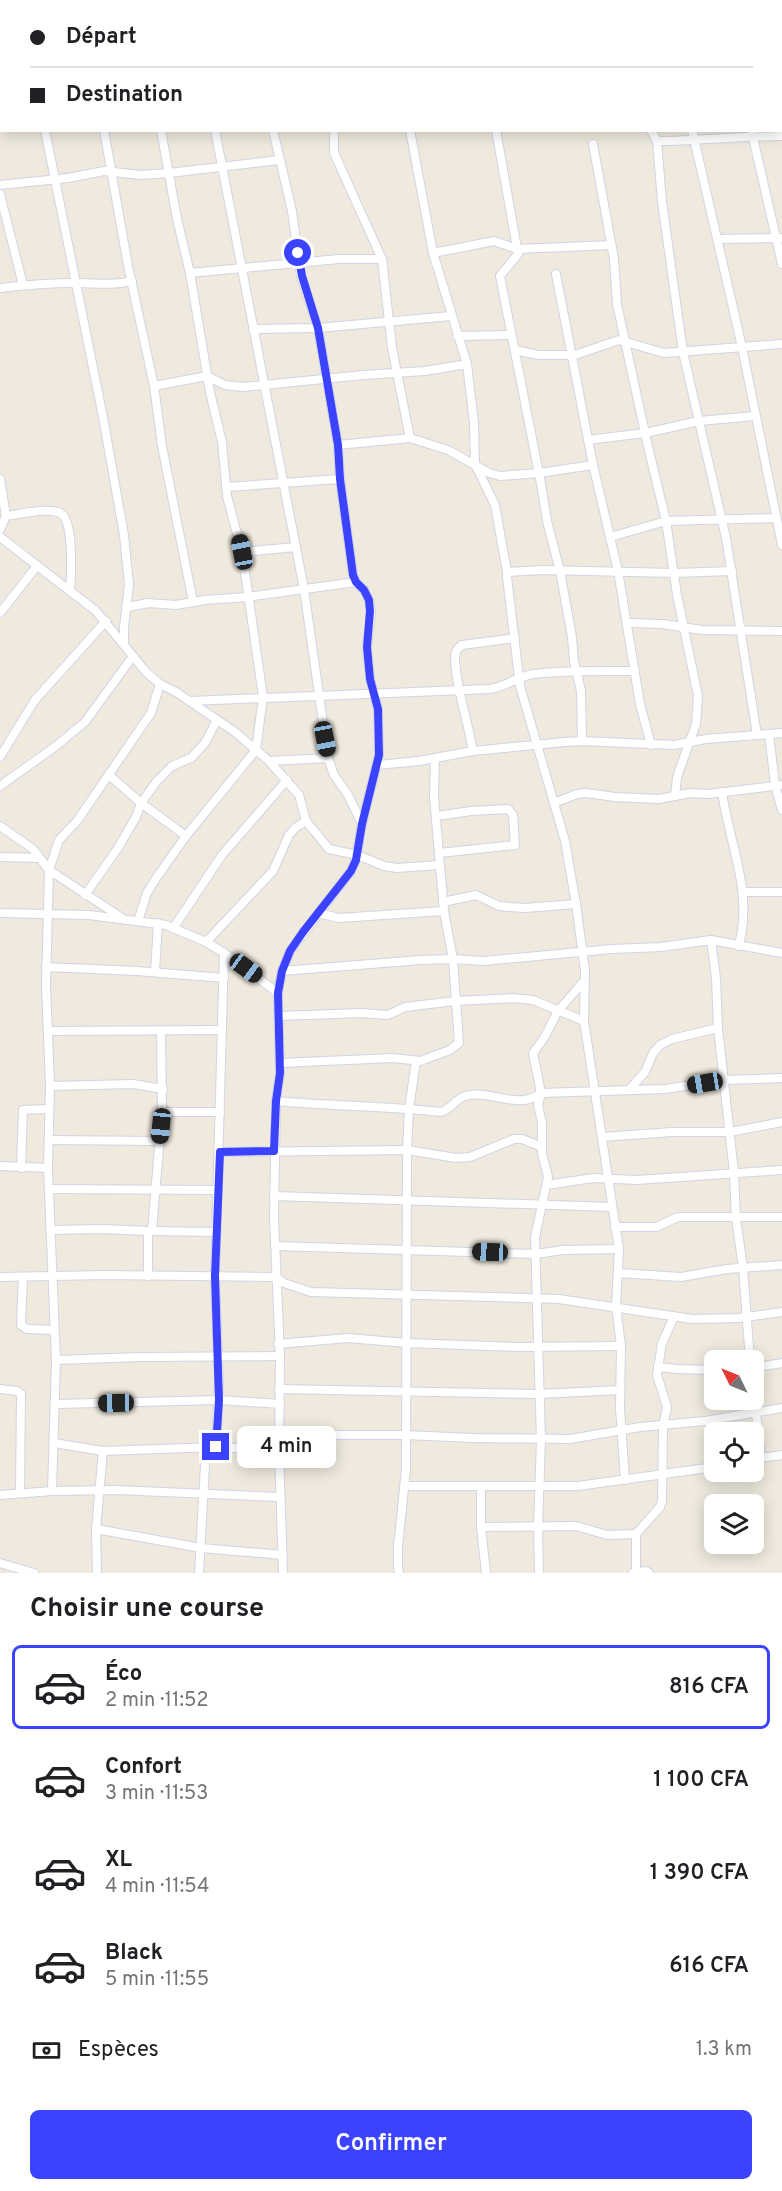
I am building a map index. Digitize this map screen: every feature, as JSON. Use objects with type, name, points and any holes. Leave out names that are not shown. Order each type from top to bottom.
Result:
[{"type":"street","points":[[45,132],[103,417],[124,535],[129,585],[124,646]]},
{"type":"street","points":[[104,132],[193,602]]},
{"type":"street","points":[[138,921],[147,893],[186,836],[255,750],[263,697],[242,552],[226,487],[222,442],[207,376],[190,273],[161,132]]},
{"type":"street","points":[[216,132],[304,589],[328,758],[334,775],[348,795],[362,824]]},
{"type":"street","points":[[273,132],[292,211],[302,276],[318,328],[338,445],[340,479],[352,568],[356,582],[364,590],[369,600],[367,647],[370,679],[378,709],[378,765],[362,824],[357,855],[351,871],[290,951],[282,971],[278,993],[280,1063],[276,1101],[274,1196],[280,1356],[279,1450],[283,1573]]},
{"type":"street","points":[[334,132],[334,153],[382,259],[389,322],[410,438]]},
{"type":"street","points":[[410,132],[433,253],[467,364],[474,423],[475,464],[495,505],[507,572],[519,678],[565,842],[576,904],[582,951],[584,1021],[619,1249],[616,1306],[621,1346],[620,1430],[625,1480]]},
{"type":"street","points":[[496,132],[518,254],[500,276],[552,545],[560,571],[581,691],[582,741]]},
{"type":"street","points":[[652,132],[657,141],[663,202],[684,351],[732,571],[757,735]]},
{"type":"street","points":[[692,132],[741,347],[782,545]]},
{"type":"street","points":[[657,141],[694,141],[752,133],[782,136]]},
{"type":"street","points":[[752,133],[779,238],[782,264]]},
{"type":"street","points":[[594,144],[612,245],[617,304],[666,521],[698,696],[696,724],[677,777],[675,796]]},
{"type":"street","points":[[0,185],[112,171],[140,175],[222,168],[279,160]]},
{"type":"street","points":[[0,194],[23,285]]},
{"type":"street","points":[[717,239],[779,238]]},
{"type":"street","points":[[433,253],[495,241],[517,249],[612,245]]},
{"type":"street","points":[[190,273],[339,259],[382,259]]},
{"type":"street","points":[[556,274],[570,355],[618,571],[640,704],[651,745]]},
{"type":"street","points":[[0,288],[75,283],[112,285],[132,281]]},
{"type":"street","points":[[253,329],[318,328],[451,316]]},
{"type":"street","points":[[457,336],[511,335]]},
{"type":"street","points":[[515,350],[538,355],[570,355],[619,340],[664,353],[782,344]]},
{"type":"street","points":[[154,386],[207,376],[235,387],[425,371],[467,364]]},
{"type":"street","points":[[588,440],[699,421],[755,416]]},
{"type":"street","points":[[338,445],[410,438],[448,450],[489,473],[500,476],[593,465]]},
{"type":"street","points":[[0,479],[6,516],[0,530]]},
{"type":"street","points":[[226,487],[340,479]]},
{"type":"street","points":[[6,516],[35,512],[58,512],[63,515],[69,531],[70,591]]},
{"type":"street","points":[[610,537],[666,521],[776,518]]},
{"type":"street","points":[[0,537],[96,611],[146,672],[160,684],[217,720],[269,761],[299,795],[306,821],[329,849],[397,868],[439,865]]},
{"type":"street","points":[[242,552],[296,547]]},
{"type":"street","points":[[0,613],[36,567]]},
{"type":"street","points":[[507,572],[732,571]]},
{"type":"street","points":[[128,607],[148,603],[176,605],[356,582]]},
{"type":"street","points":[[0,757],[35,700],[105,621]]},
{"type":"street","points":[[628,623],[662,624],[684,628],[782,631]]},
{"type":"street","points":[[473,751],[460,690],[455,655],[457,649],[462,645],[514,638]]},
{"type":"street","points":[[0,786],[85,722],[133,656]]},
{"type":"street","points":[[189,701],[460,690],[501,687],[530,675],[577,671],[635,671]]},
{"type":"street","points":[[52,1491],[56,1360],[48,1168],[50,1086],[46,967],[49,870],[60,840],[77,821],[151,713],[160,684]]},
{"type":"street","points":[[84,895],[118,848],[141,803],[167,770],[188,761],[196,753],[217,720]]},
{"type":"street","points":[[769,734],[782,810]]},
{"type":"street","points":[[378,765],[473,751],[582,741],[651,745],[782,734]]},
{"type":"street","points":[[269,761],[328,758]]},
{"type":"street","points":[[280,1063],[384,1058],[416,1061],[450,1050],[459,1042],[453,959],[444,911],[439,865],[434,797],[435,758]]},
{"type":"street","points":[[109,775],[141,803],[186,836]]},
{"type":"street","points":[[174,927],[222,855],[287,780]]},
{"type":"street","points":[[554,802],[586,793],[638,799],[779,785]]},
{"type":"street","points":[[722,792],[744,892],[745,911],[739,946]]},
{"type":"street","points":[[437,816],[508,809],[513,815],[515,845],[439,853]]},
{"type":"street","points":[[206,942],[273,871],[289,835],[306,821]]},
{"type":"street","points":[[0,826],[33,849],[49,870],[84,895],[123,918]]},
{"type":"street","points":[[0,857],[39,858]]},
{"type":"street","points":[[744,892],[782,892]]},
{"type":"street","points":[[443,902],[476,896],[499,906],[510,907],[576,904]]},
{"type":"street","points":[[318,914],[339,918],[444,911]]},
{"type":"street","points":[[0,913],[89,915],[174,927],[185,935],[206,942],[224,953],[278,993]]},
{"type":"street","points":[[155,972],[158,923]]},
{"type":"street","points":[[282,971],[453,959],[483,961],[711,940],[782,953]]},
{"type":"street","points":[[711,940],[749,1350]]},
{"type":"street","points":[[216,1447],[219,1400],[215,1276],[224,953]]},
{"type":"street","points":[[46,967],[224,978]]},
{"type":"street","points":[[539,1573],[541,1440],[535,1237],[548,1177],[542,1147],[542,1124],[538,1105],[541,1093],[533,1053],[558,1011],[584,981]]},
{"type":"street","points":[[279,1016],[361,1013],[388,1015],[405,1007],[513,998],[533,1000],[584,1021]]},
{"type":"street","points":[[629,1090],[645,1072],[653,1053],[660,1045],[672,1039],[718,1028]]},
{"type":"street","points":[[48,1031],[222,1030]]},
{"type":"street","points":[[148,1276],[150,1231],[160,1156],[163,1089],[162,1031]]},
{"type":"street","points":[[399,1573],[398,1547],[405,1486],[407,1150],[409,1109],[416,1061]]},
{"type":"street","points":[[276,1101],[441,1112],[466,1096],[482,1095],[522,1100],[535,1098],[541,1093],[665,1089],[725,1080],[782,1078]]},
{"type":"street","points":[[50,1086],[124,1084],[163,1089]]},
{"type":"street","points":[[21,1168],[23,1110],[48,1109]]},
{"type":"street","points":[[162,1112],[220,1112]]},
{"type":"street","points":[[602,1137],[672,1132],[730,1132],[782,1122]]},
{"type":"street","points":[[220,1152],[407,1150],[456,1158],[470,1157],[514,1139],[522,1139],[542,1147]]},
{"type":"street","points":[[49,1140],[159,1141]]},
{"type":"street","points":[[0,1166],[48,1168]]},
{"type":"street","points":[[547,1185],[593,1178],[637,1180],[782,1170]]},
{"type":"street","points":[[49,1189],[218,1190]]},
{"type":"street","points":[[274,1196],[612,1207]]},
{"type":"street","points":[[615,1227],[656,1227],[678,1217],[782,1217]]},
{"type":"street","points":[[50,1230],[217,1232]]},
{"type":"street","points":[[275,1246],[536,1254],[571,1249],[619,1249]]},
{"type":"street","points":[[618,1273],[681,1277],[743,1268],[782,1266]]},
{"type":"street","points":[[0,1277],[276,1277],[284,1283],[311,1292],[559,1299],[616,1306],[674,1317],[711,1319],[782,1312]]},
{"type":"street","points":[[23,1277],[21,1325],[27,1329],[54,1330]]},
{"type":"street","points":[[649,1573],[646,1571],[634,1573],[636,1534],[660,1507],[663,1495],[663,1426],[667,1407],[657,1375],[662,1343],[674,1317]]},
{"type":"street","points":[[278,1344],[348,1338],[406,1343],[621,1346]]},
{"type":"street","points":[[56,1360],[280,1356]]},
{"type":"street","points":[[764,1366],[782,1363]]},
{"type":"street","points":[[658,1367],[704,1370]]},
{"type":"street","points":[[0,1389],[17,1391],[21,1394],[20,1493]]},
{"type":"street","points":[[279,1389],[539,1394],[620,1390]]},
{"type":"street","points":[[56,1404],[219,1400],[280,1404]]},
{"type":"street","points":[[279,1435],[405,1435],[541,1440],[591,1437],[620,1430],[663,1426],[782,1408]]},
{"type":"street","points":[[757,1410],[757,1422]]},
{"type":"street","points":[[54,1443],[103,1450],[206,1447],[279,1450]]},
{"type":"street","points":[[199,1573],[206,1447]]},
{"type":"street","points":[[97,1573],[96,1529],[103,1450]]},
{"type":"street","points":[[764,1458],[782,1455]]},
{"type":"street","points":[[405,1486],[578,1486],[704,1468]]},
{"type":"street","points":[[481,1487],[481,1527],[486,1573]]},
{"type":"street","points":[[0,1495],[99,1490],[204,1492],[280,1497]]},
{"type":"street","points":[[481,1527],[576,1526],[607,1535],[636,1534]]},
{"type":"street","points":[[96,1529],[201,1548],[283,1555]]},
{"type":"street","points":[[0,1563],[34,1573]]},
{"type":"route","points":[[216,1447],[219,1371],[215,1276],[220,1152],[274,1151],[276,1101],[280,1073],[278,993],[282,971],[290,951],[351,871],[356,860],[362,824],[379,755],[378,709],[371,686],[367,647],[369,600],[353,575],[340,479],[338,445],[318,328],[300,270],[298,253]]}]
